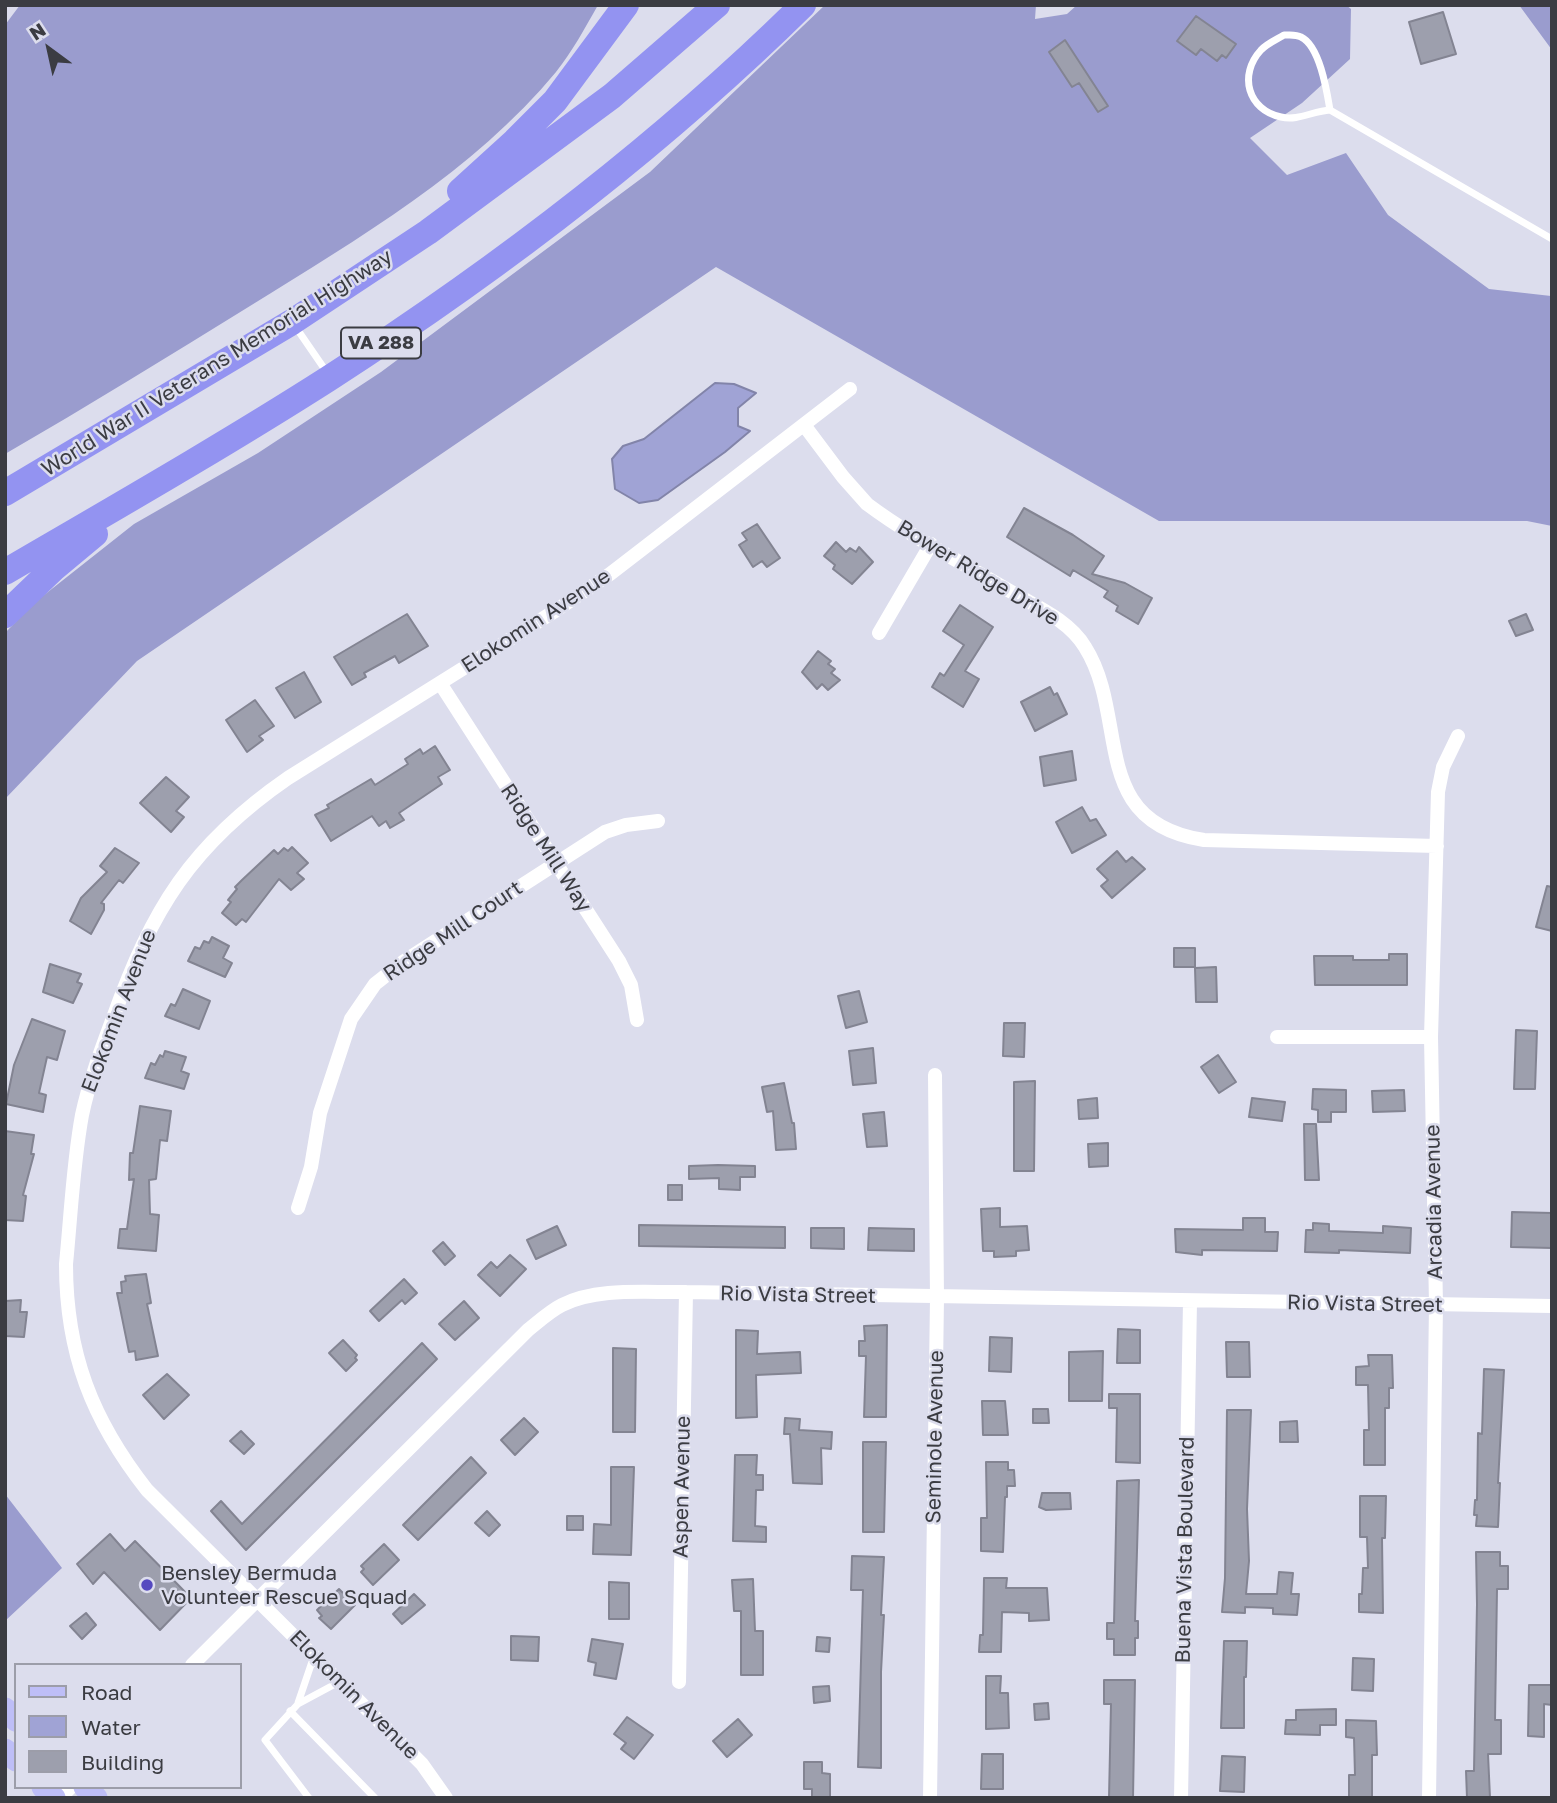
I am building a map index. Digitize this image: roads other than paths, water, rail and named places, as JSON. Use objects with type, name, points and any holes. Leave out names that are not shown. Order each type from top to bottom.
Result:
[{"type":"highway","points":[[428,232],[456,194],[555,101],[626,5]]},
{"type":"highway","name":"World War II Veterans Memorial Highway","points":[[5,493],[292,322],[428,232],[612,96],[717,5]]},
{"type":"highway","name":"VA 288","points":[[5,572],[331,377],[520,246],[670,126],[803,5]]},
{"type":"highway","points":[[5,615],[53,569],[152,485]]},
{"type":"street","name":"Elokomin Avenue","points":[[446,1798],[422,1763],[165,1508],[131,1470],[103,1425],[81,1374],[68,1319],[66,1264],[82,1119],[96,1066],[139,948],[164,902],[201,853],[224,828],[261,797],[610,574],[850,389]]},
{"type":"street","name":"Bower Ridge Drive","points":[[804,425],[842,477],[866,504],[1055,618],[1083,643],[1093,659],[1098,675],[1118,772],[1138,807],[1152,820],[1186,838],[1204,840],[1437,846]]},
{"type":"street","points":[[879,633],[931,544]]},
{"type":"street","name":"Ridge Mill Way","points":[[440,683],[626,973],[631,985],[637,1020]]},
{"type":"street","name":"Arcadia Avenue","points":[[1429,1798],[1436,1305],[1432,1037],[1437,846],[1439,780],[1458,736]]},
{"type":"street","name":"Ridge Mill Court","points":[[298,1208],[311,1167],[320,1113],[342,1041],[363,998],[390,971],[556,862],[615,828],[657,821]]},
{"type":"street","points":[[1277,1037],[1432,1037]]},
{"type":"street","name":"Seminole Avenue","points":[[930,1798],[937,1297],[935,1075]]},
{"type":"street","name":"Rio Vista Street","points":[[194,1663],[528,1331],[562,1305],[583,1298],[604,1294],[686,1293],[1552,1306]]},
{"type":"street","name":"Aspen Avenue","points":[[680,1682],[686,1293]]},
{"type":"street","name":"Buena Vista Boulevard","points":[[1181,1798],[1190,1302]]},
{"type":"lane","points":[[1330,110],[1322,74],[1308,42],[1294,35],[1284,35],[1260,51],[1252,63],[1247,85],[1251,97],[1271,115],[1298,118],[1330,110],[1552,239]]},
{"type":"lane","points":[[292,322],[331,377]]},
{"type":"lane","points":[[298,1704],[314,1656]]},
{"type":"lane","points":[[309,1798],[265,1740],[298,1704],[340,1681]]},
{"type":"lane","points":[[290,1711],[375,1798]]},
{"type":"water","points":[[715,383],[734,384],[756,393],[738,408],[738,426],[750,431],[658,500],[639,503],[615,489],[612,459],[623,446],[644,439]]},
{"type":"place","name":"Bensley Bermuda Volunteer Rescue Squad","points":[[147,1585]]}]
